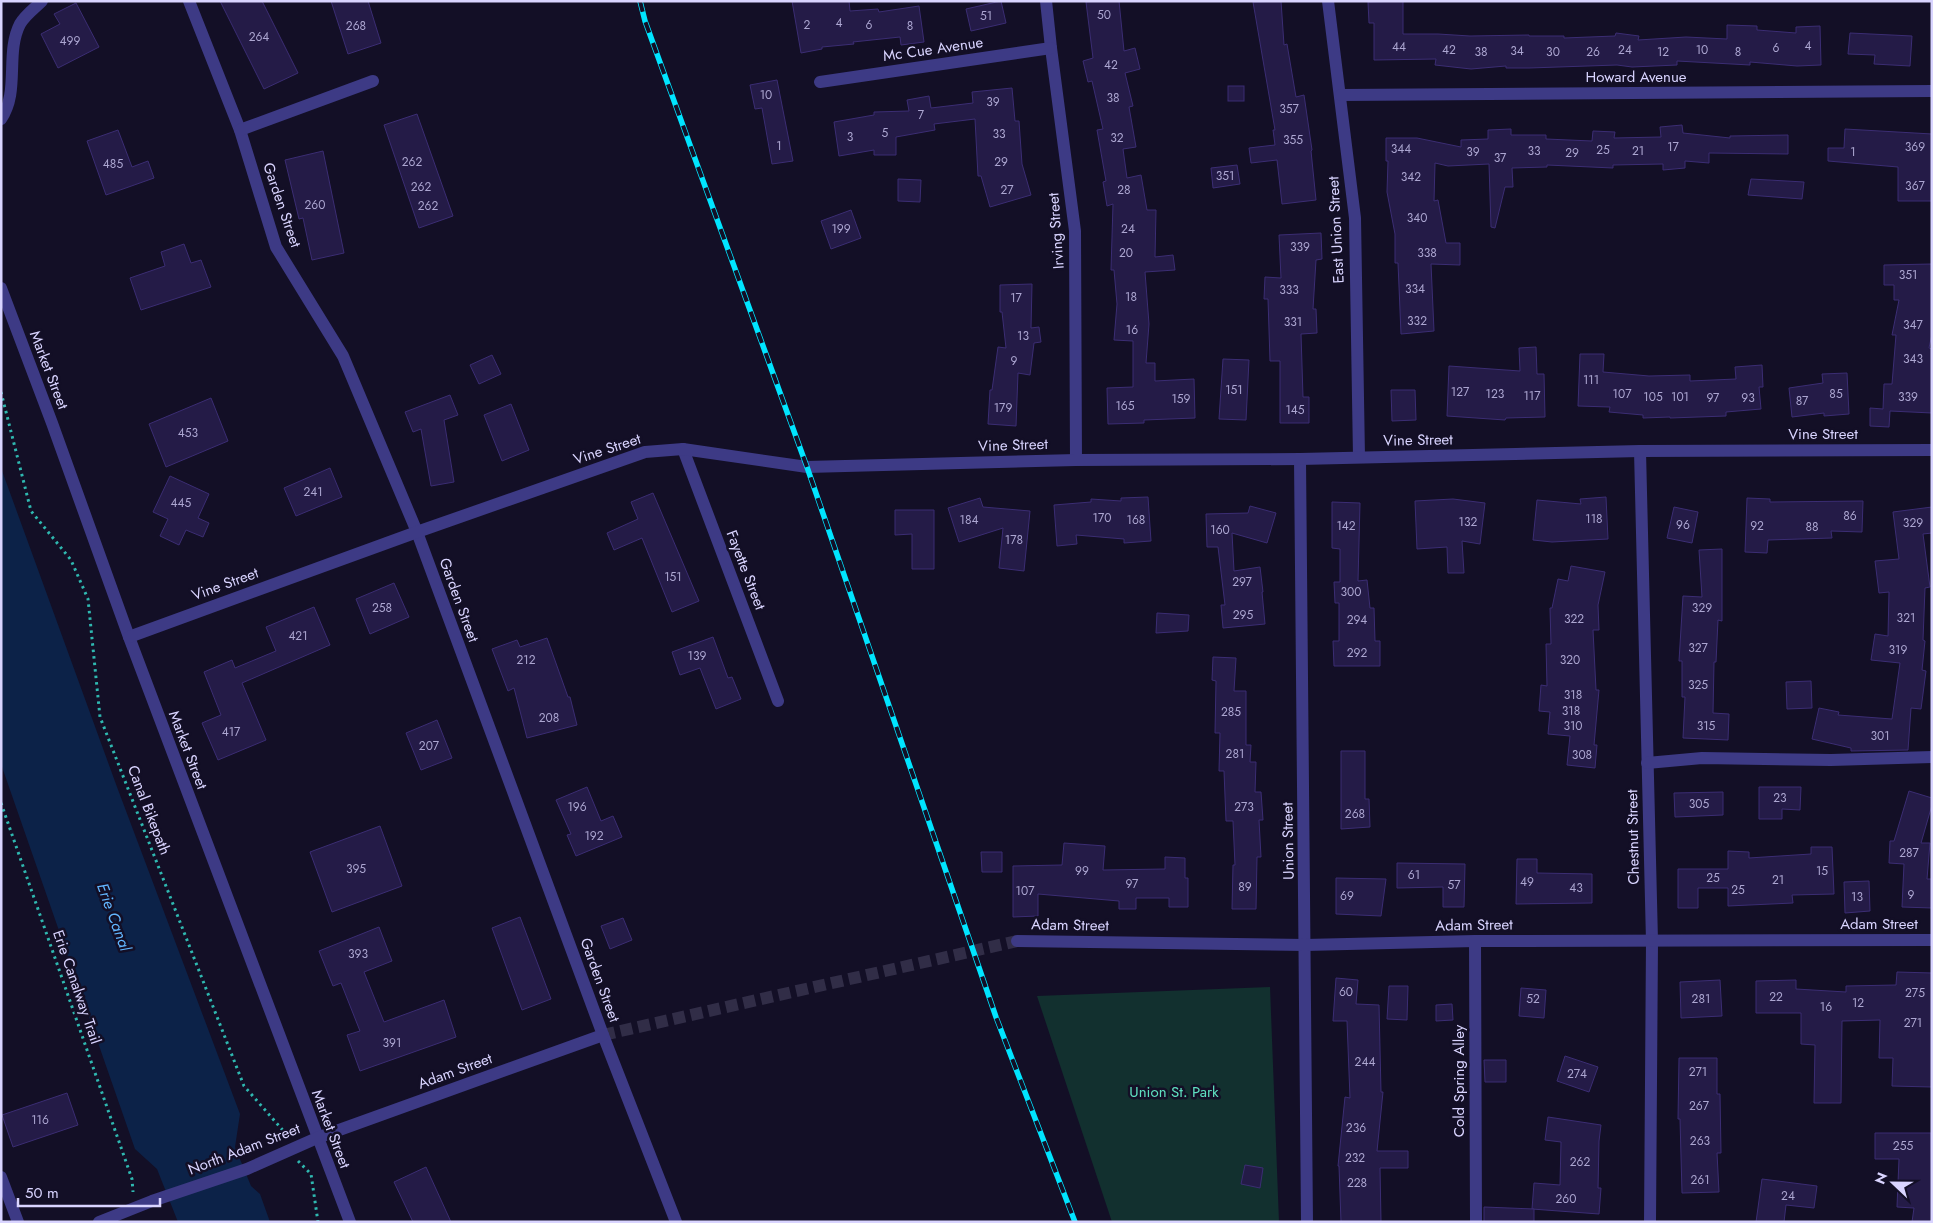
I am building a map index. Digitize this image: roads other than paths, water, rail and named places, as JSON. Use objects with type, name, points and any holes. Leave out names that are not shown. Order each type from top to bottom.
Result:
[{"type":"street","points":[[1,119],[9,100],[12,56],[16,34],[20,23],[42,1]]},
{"type":"street","name":"Garden Street","points":[[189,1],[240,130],[276,248],[343,356],[417,532],[604,1035],[676,1222]]},
{"type":"street","name":"Irving Street","points":[[1046,1],[1075,231],[1076,460]]},
{"type":"street","name":"East Union Street","points":[[1328,1],[1355,218],[1359,457]]},
{"type":"street","name":"Mc Cue Avenue","points":[[820,82],[1051,48]]},
{"type":"street","points":[[240,130],[373,80]]},
{"type":"street","name":"Howard Avenue","points":[[1341,95],[1932,91]]},
{"type":"street","name":"Market Street","points":[[1,288],[52,423],[128,637],[350,1222]]},
{"type":"street","name":"Vine Street","points":[[128,637],[645,452],[683,450],[807,467],[1076,460],[1300,459],[1640,451],[1932,450]]},
{"type":"street","name":"Fayette Street","points":[[683,450],[778,702]]},
{"type":"street","name":"Chestnut Street","points":[[1640,451],[1652,941],[1650,1222]]},
{"type":"street","name":"Union Street","points":[[1300,459],[1307,1222]]},
{"type":"street","points":[[1648,763],[1702,758],[1831,760],[1932,756]]},
{"type":"street","name":"Adam Street","points":[[1017,941],[1305,945],[1475,941],[1932,940]]},
{"type":"street","name":"Cold Spring Alley","points":[[1475,941],[1476,1222]]},
{"type":"street","name":"Adam Street","points":[[317,1138],[604,1035]]},
{"type":"street","name":"North Adam Street","points":[[99,1222],[152,1201],[247,1169],[317,1138]]},
{"type":"street","points":[[1,1178],[18,1222]]},
{"type":"water","name":"Erie Canal","points":[[1,468],[117,787],[240,1114],[235,1147],[251,1186],[260,1194],[270,1222],[178,1222],[157,1169],[135,1149],[1,764]]},
{"type":"tunnel","points":[[603,1035],[1017,941]]},
{"type":"railway","points":[[640,1],[645,21],[807,467],[996,1017],[1075,1222]]},
{"type":"park label","name":"Union St. Park","points":[[1174,1092]]}]
